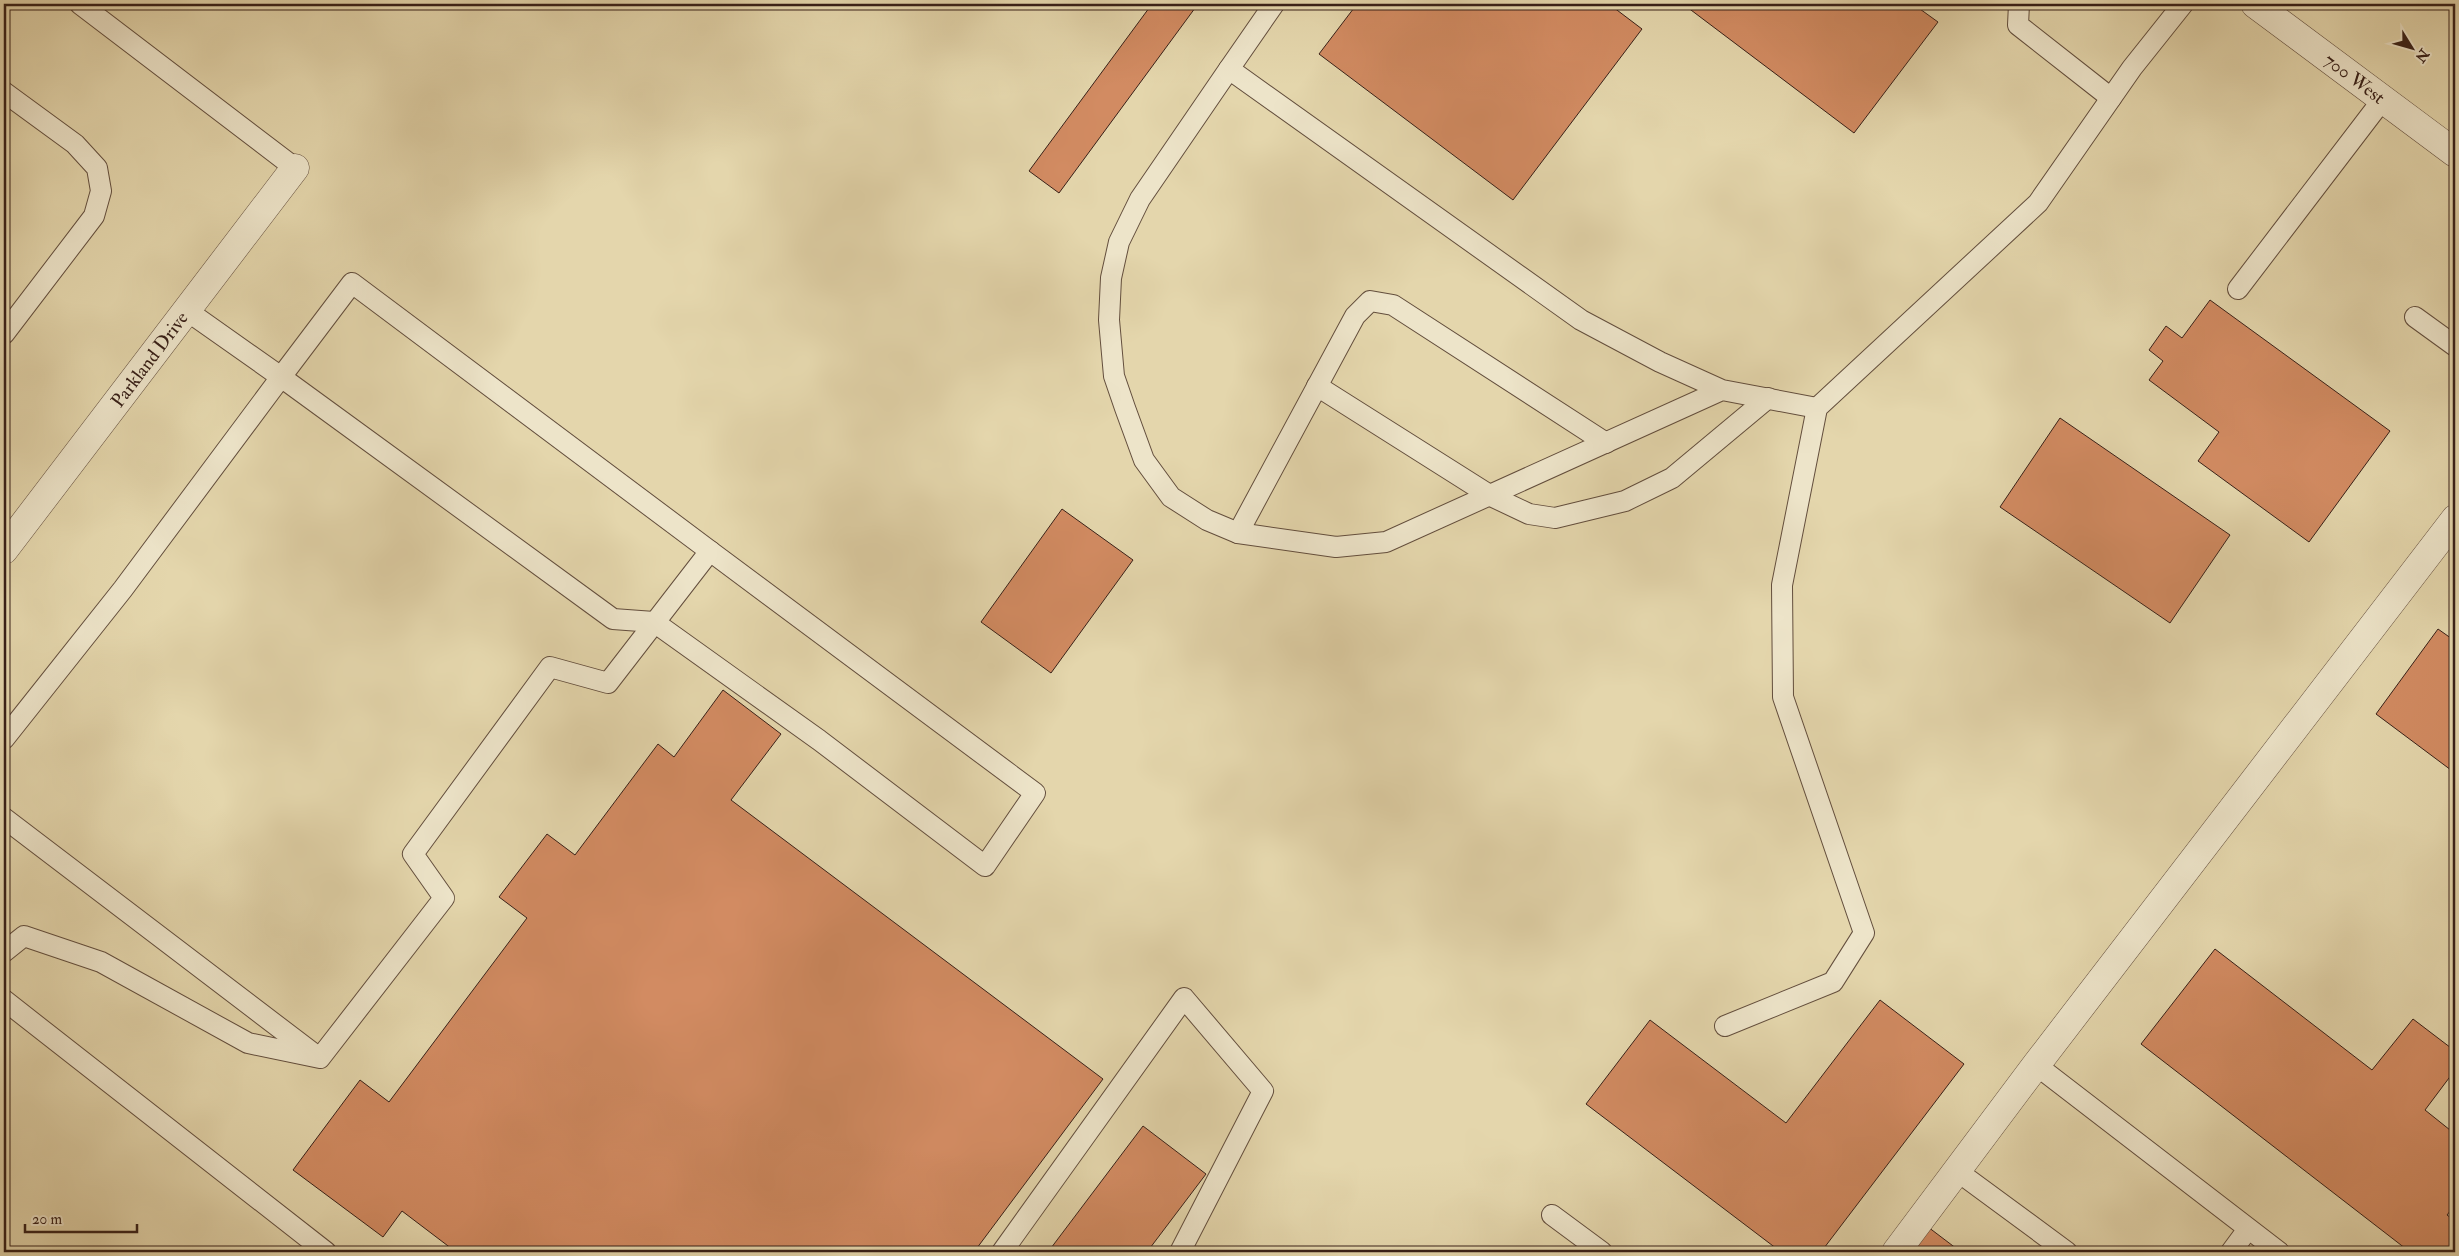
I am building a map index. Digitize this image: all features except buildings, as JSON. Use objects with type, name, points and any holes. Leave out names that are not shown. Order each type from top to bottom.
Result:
[{"type":"street","name":"700 West","points":[[2255,4],[2455,153]]},
{"type":"street","name":"Parkland Drive","points":[[4,550],[295,168]]},
{"type":"street","points":[[1896,1252],[2036,1065],[2455,519]]},
{"type":"lane","points":[[80,4],[295,168]]},
{"type":"lane","points":[[1274,4],[1140,199],[1119,242],[1111,278],[1110,320],[1114,376],[1144,460],[1171,497],[1206,520],[1238,533],[1336,547],[1386,542],[1722,390]]},
{"type":"lane","points":[[2019,4],[2018,25],[2111,98]]},
{"type":"lane","points":[[1724,1026],[1833,982],[1864,933],[1783,697],[1782,585],[1817,408],[2038,203],[2111,98],[2183,4]]},
{"type":"lane","points":[[1229,69],[1581,320],[1660,362],[1722,390],[1817,408]]},
{"type":"lane","points":[[4,92],[75,144],[97,168],[101,191],[94,216],[4,334]]},
{"type":"lane","points":[[2238,289],[2384,99]]},
{"type":"lane","points":[[4,739],[123,589],[282,377],[352,284],[1035,793],[985,866],[819,740],[654,622],[612,619],[282,377],[186,310]]},
{"type":"lane","points":[[1238,533],[1355,316],[1370,301],[1393,305],[1606,443]]},
{"type":"lane","points":[[2415,317],[2455,346]]},
{"type":"lane","points":[[1317,386],[1491,496],[1529,514],[1555,518],[1625,501],[1672,478],[1768,398]]},
{"type":"lane","points":[[320,1058],[444,898],[413,854],[550,667],[608,683],[710,551]]},
{"type":"lane","points":[[4,818],[320,1058]]},
{"type":"lane","points":[[4,952],[24,936],[33,939],[101,962],[248,1043],[320,1058]]},
{"type":"lane","points":[[1002,1252],[1184,998],[1263,1091],[1180,1252]]},
{"type":"lane","points":[[4,1000],[326,1252]]},
{"type":"lane","points":[[2036,1065],[2279,1252]]},
{"type":"lane","points":[[1957,1171],[2067,1252]]},
{"type":"lane","points":[[1552,1215],[1602,1252]]},
{"type":"lane","points":[[2231,1252],[2248,1229]]}]
